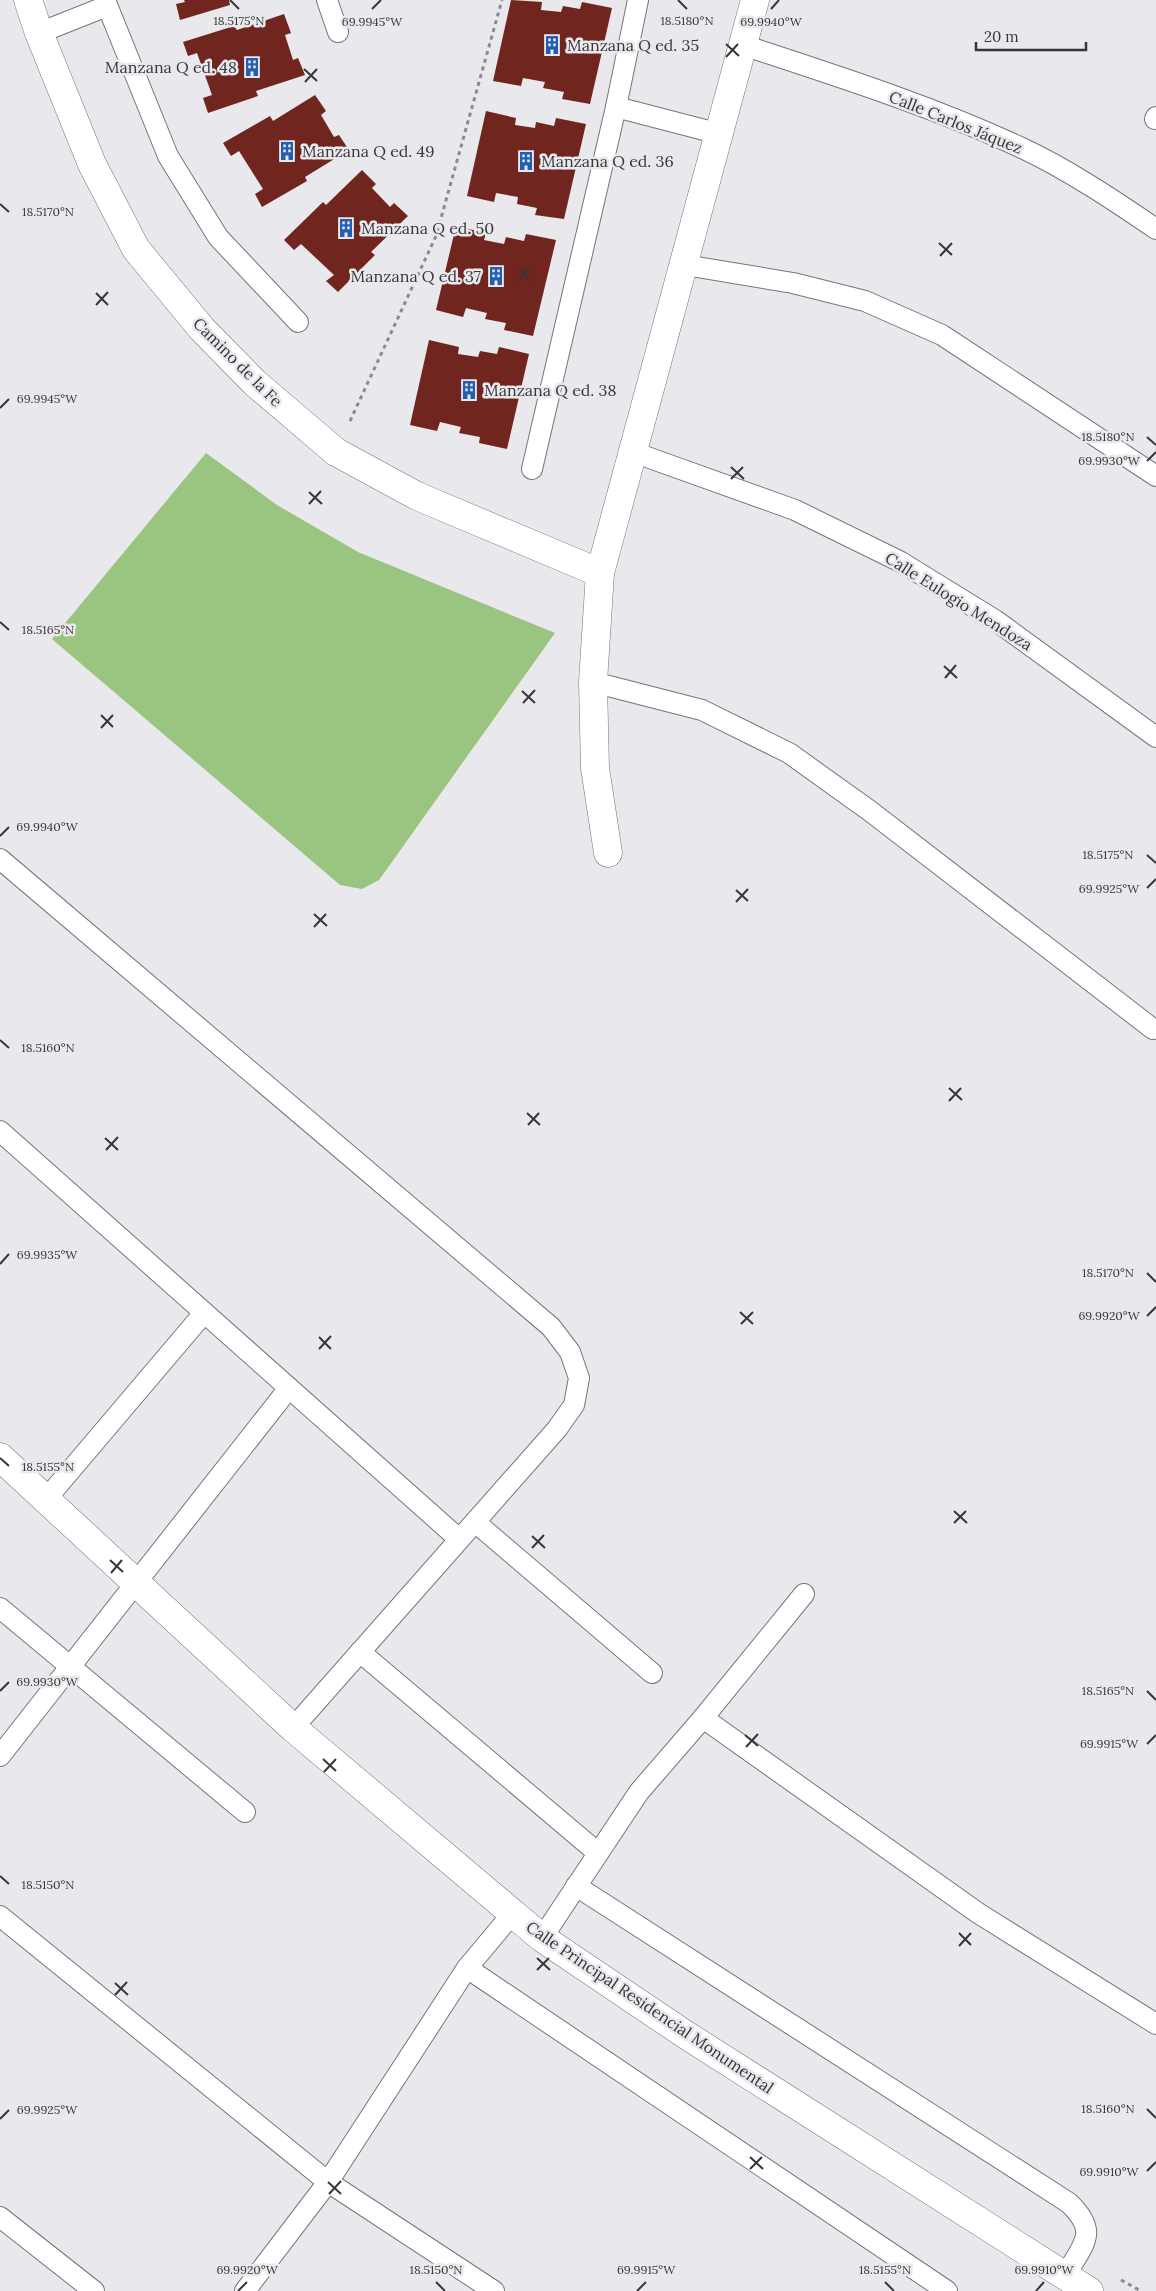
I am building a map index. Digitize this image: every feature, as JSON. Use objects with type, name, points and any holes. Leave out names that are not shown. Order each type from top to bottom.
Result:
[{"type":"street","name":"Camino de la Fe","points":[[28,0],[39,33],[92,164],[136,248],[215,343],[256,383],[336,452],[417,496],[600,573]]},
{"type":"street","points":[[608,853],[595,768],[593,682],[600,573],[685,265],[755,0]]},
{"type":"street","name":"Calle Principal Residencial Monumental","points":[[0,1457],[47,1498],[293,1728],[542,1938],[686,2035],[1089,2291]]},
{"type":"lane","points":[[327,0],[338,32]]},
{"type":"lane","points":[[532,469],[616,107],[638,0]]},
{"type":"lane","points":[[39,33],[106,3],[168,156],[218,236],[298,322]]},
{"type":"lane","name":"Calle Carlos Jáquez","points":[[743,45],[899,97],[1023,148],[1117,202],[1156,228]]},
{"type":"lane","points":[[616,107],[720,134]]},
{"type":"lane","points":[[685,265],[793,283],[865,301],[942,335],[1156,476]]},
{"type":"lane","name":"Calle Eulogio Mendoza","points":[[633,452],[795,510],[901,562],[995,620],[1156,737]]},
{"type":"lane","points":[[593,682],[702,710],[789,753],[870,811],[1152,1029]]},
{"type":"lane","points":[[0,859],[551,1327],[570,1352],[579,1378],[574,1405],[557,1429],[293,1728]]},
{"type":"lane","points":[[0,1132],[459,1539]]},
{"type":"lane","points":[[47,1498],[204,1313]]},
{"type":"lane","points":[[0,1756],[289,1388]]},
{"type":"lane","points":[[475,1522],[652,1673]]},
{"type":"lane","points":[[542,1938],[639,1792],[703,1718],[804,1594]]},
{"type":"lane","points":[[0,1608],[246,1812]]},
{"type":"lane","points":[[360,1652],[598,1853]]},
{"type":"lane","points":[[703,1718],[978,1913],[1156,2024]]},
{"type":"lane","points":[[576,1886],[1069,2204],[1081,2215],[1087,2225],[1086,2237],[1065,2276]]},
{"type":"lane","points":[[245,2291],[328,2182],[467,1968],[513,1913]]},
{"type":"lane","points":[[0,1916],[328,2182],[494,2291]]},
{"type":"lane","points":[[467,1968],[947,2291]]},
{"type":"lane","points":[[0,2217],[94,2291]]},
{"type":"path","points":[[336,452],[436,236],[502,0]]},
{"type":"green space","points":[[206,453],[277,505],[358,552],[555,633],[379,880],[362,889],[340,885],[52,639]]},
{"type":"building","points":[[184,0],[229,0],[230,5],[180,20],[176,4],[185,2]]},
{"type":"building","name":"Manzana Q ed. 35","points":[[511,0],[542,2],[541,10],[561,12],[563,6],[580,9],[582,2],[612,8],[590,104],[562,99],[564,92],[543,88],[545,82],[523,78],[521,86],[493,81]]},
{"type":"building","name":"Manzana Q ed. 48","points":[[284,14],[291,33],[285,35],[293,60],[298,58],[305,75],[256,91],[258,96],[208,113],[203,98],[212,95],[197,53],[188,56],[183,42],[234,26],[237,30]]},
{"type":"building","name":"Manzana Q ed. 49","points":[[315,95],[326,111],[321,115],[334,137],[339,135],[349,150],[305,177],[307,181],[262,207],[255,194],[263,189],[239,151],[231,156],[223,143],[270,116],[273,121]]},
{"type":"building","name":"Manzana Q ed. 36","points":[[486,111],[516,118],[515,125],[535,128],[536,122],[554,126],[556,118],[586,124],[564,219],[535,215],[537,208],[517,204],[518,197],[496,193],[494,202],[467,196]]},
{"type":"building","name":"Manzana Q ed. 50","points":[[362,170],[376,184],[372,188],[390,207],[394,203],[408,216],[371,252],[375,255],[338,292],[326,281],[334,275],[301,244],[294,250],[284,240],[323,202],[326,205]]},
{"type":"building","name":"Manzana Q ed. 37","points":[[456,226],[486,233],[484,240],[504,244],[506,237],[524,241],[526,234],[556,240],[533,336],[504,330],[506,323],[485,319],[487,313],[466,308],[463,317],[436,310]]},
{"type":"building","name":"Manzana Q ed. 38","points":[[429,340],[459,347],[458,354],[478,357],[480,351],[497,354],[499,347],[529,354],[507,449],[479,443],[480,437],[459,433],[461,427],[440,422],[437,431],[410,425]]},
{"type":"place","name":"Manzana Q ed. 35","points":[[552,45]]},
{"type":"place","name":"Manzana Q ed. 48","points":[[252,67]]},
{"type":"place","name":"Manzana Q ed. 49","points":[[287,151]]},
{"type":"place","name":"Manzana Q ed. 36","points":[[526,161]]},
{"type":"place","name":"Manzana Q ed. 50","points":[[346,228]]},
{"type":"place","name":"Manzana Q ed. 37","points":[[496,276]]},
{"type":"place","name":"Manzana Q ed. 38","points":[[469,390]]}]
